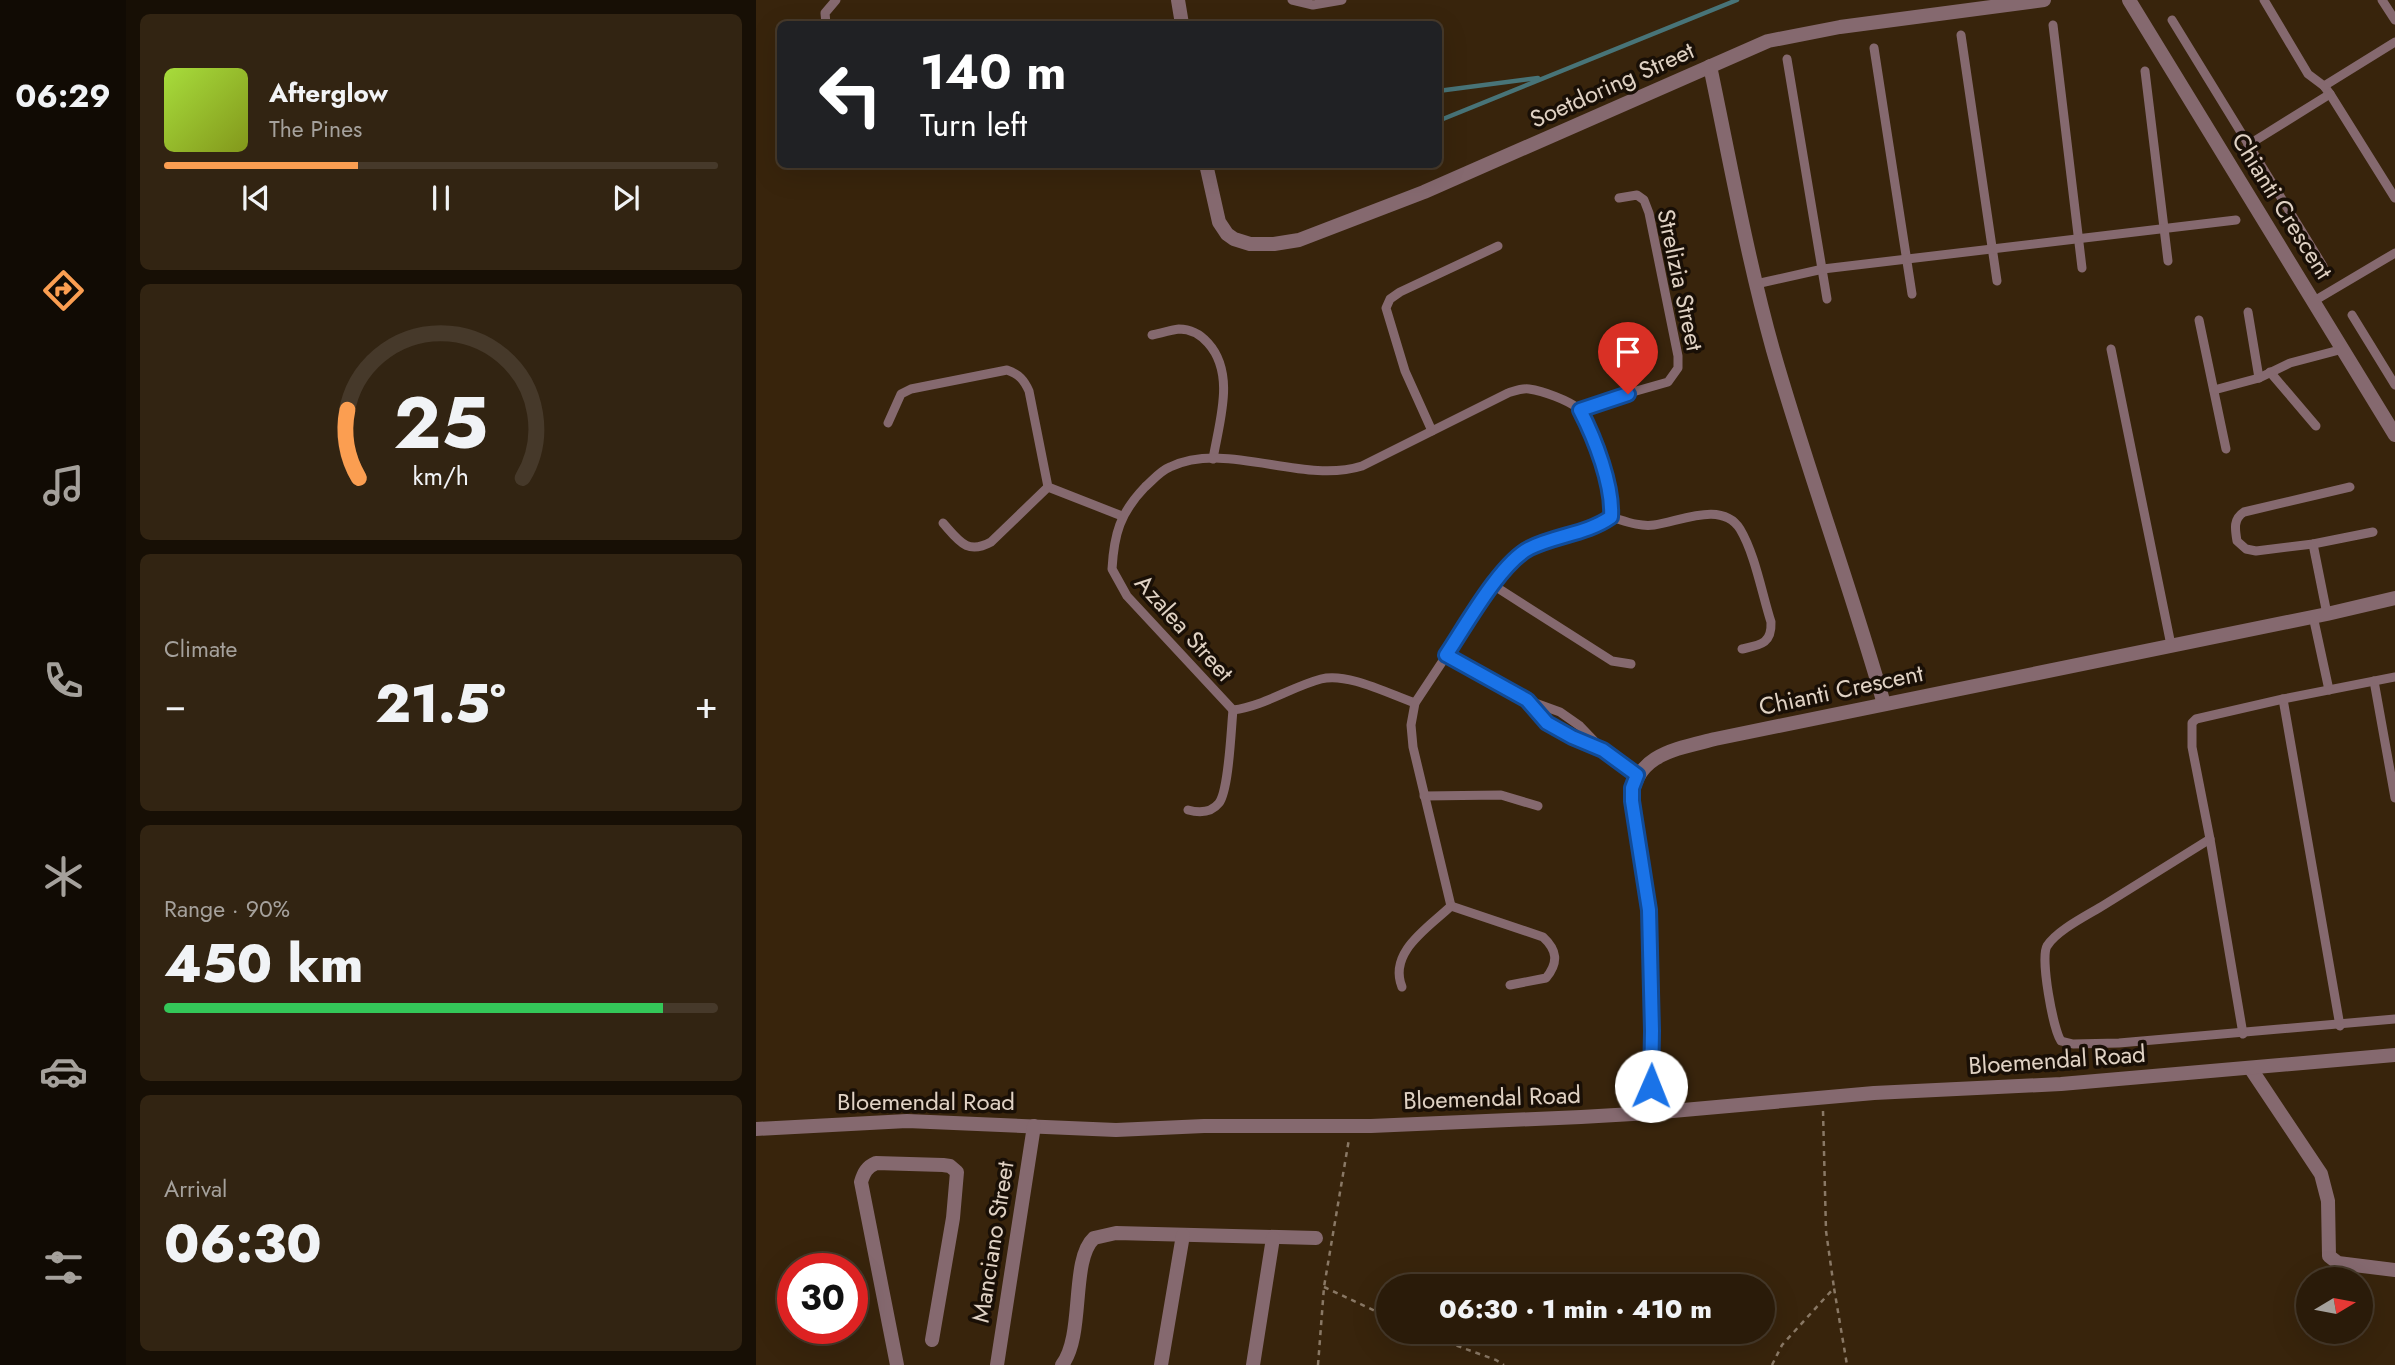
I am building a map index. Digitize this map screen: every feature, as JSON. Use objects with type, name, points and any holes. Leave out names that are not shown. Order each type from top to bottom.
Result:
[{"type":"street","points":[[1178,0],[1182,21]]},
{"type":"street","name":"Soetdoring Street","points":[[1207,168],[1219,222],[1234,239],[1250,244],[1299,240],[1424,192],[1768,41],[1802,33],[2044,0]]},
{"type":"street","name":"Chianti Crescent","points":[[2134,2],[2395,435]]},
{"type":"street","points":[[1710,66],[1756,284],[1810,473],[1884,704]]},
{"type":"street","name":"Chianti Crescent","points":[[1637,775],[1656,758],[1714,739],[2395,598]]},
{"type":"street","points":[[1637,775],[1632,788],[1632,801],[1649,910],[1652,1031],[1650,1113]]},
{"type":"street","name":"Bloemendal Road","points":[[756,1129],[907,1121],[1116,1130],[1204,1126],[1351,1126],[1650,1113],[1822,1097],[2061,1084],[2395,1055]]},
{"type":"street","points":[[2251,1069],[2320,1174],[2328,1201],[2329,1256],[2337,1263],[2395,1270]]},
{"type":"street","name":"Manciano Street","points":[[1001,1364],[1034,1126]]},
{"type":"street","points":[[897,1365],[861,1182],[863,1174],[876,1163],[943,1165],[950,1166],[957,1172],[953,1217],[932,1340]]},
{"type":"street","points":[[1062,1365],[1072,1344],[1084,1252],[1090,1241],[1108,1234],[1316,1238]]},
{"type":"street","points":[[1161,1365],[1183,1236]]},
{"type":"street","points":[[1253,1365],[1273,1238]]},
{"type":"lane","points":[[826,21],[825,13],[836,0]]},
{"type":"lane","points":[[1292,0],[1313,5],[1342,0]]},
{"type":"lane","points":[[2264,0],[2308,74],[2327,90],[2395,198]]},
{"type":"lane","points":[[2382,0],[2395,20]]},
{"type":"lane","points":[[2172,20],[2322,266]]},
{"type":"lane","points":[[2053,25],[2082,268]]},
{"type":"lane","points":[[1961,36],[1997,281]]},
{"type":"lane","points":[[2248,145],[2395,42]]},
{"type":"lane","points":[[1874,48],[1909,259],[1912,294]]},
{"type":"lane","points":[[1787,59],[1827,299]]},
{"type":"lane","points":[[2145,71],[2168,261]]},
{"type":"lane","name":"Strelizia Street","points":[[1580,410],[1668,382],[1678,368],[1678,356],[1649,213],[1644,200],[1637,195],[1619,198]]},
{"type":"lane","points":[[1756,284],[1823,270],[2236,220]]},
{"type":"lane","points":[[1432,431],[1405,371],[1386,308],[1390,299],[1400,292],[1497,246]]},
{"type":"lane","points":[[2314,301],[2395,253]]},
{"type":"lane","points":[[2248,312],[2259,378]]},
{"type":"lane","points":[[2352,315],[2395,385]]},
{"type":"lane","points":[[2199,320],[2226,449]]},
{"type":"lane","points":[[1152,335],[1181,329],[1198,333],[1211,346],[1224,378],[1213,458]]},
{"type":"lane","points":[[2111,349],[2171,646]]},
{"type":"lane","points":[[2214,390],[2259,378],[2290,363],[2343,349]]},
{"type":"lane","points":[[888,423],[901,394],[911,388],[1007,370],[1015,373],[1028,391],[1048,487]]},
{"type":"lane","points":[[2270,372],[2316,426]]},
{"type":"lane","name":"Azalea Street","points":[[1233,710],[1127,596],[1116,581],[1112,569],[1112,557],[1122,516],[1131,501],[1168,467],[1182,462],[1213,458],[1326,471],[1349,470],[1518,389],[1535,390],[1580,410]]},
{"type":"lane","points":[[1451,906],[1413,747],[1410,725],[1415,703],[1493,585],[1519,555],[1530,548],[1600,525],[1611,517],[1609,491],[1590,428],[1580,410]]},
{"type":"lane","points":[[1048,487],[1122,516]]},
{"type":"lane","points":[[943,523],[961,543],[980,548],[991,542],[1048,487]]},
{"type":"lane","points":[[2350,487],[2244,512],[2237,519],[2237,541],[2246,549],[2256,551],[2313,544],[2373,532]]},
{"type":"lane","points":[[1611,517],[1641,526],[1652,526],[1706,514],[1731,519],[1739,527],[1747,543],[1771,622],[1771,634],[1766,641],[1742,649]]},
{"type":"lane","points":[[2313,544],[2329,691]]},
{"type":"lane","points":[[1493,585],[1612,661],[1631,664]]},
{"type":"lane","points":[[1446,655],[1527,700],[1560,712],[1580,726],[1603,750],[1637,775]]},
{"type":"lane","points":[[2243,1034],[2192,747],[2192,723],[2196,719],[2283,699],[2395,677]]},
{"type":"lane","points":[[1188,810],[1199,813],[1219,803],[1225,789],[1233,710],[1258,704],[1321,679],[1334,678],[1350,680],[1415,703]]},
{"type":"lane","points":[[2374,681],[2395,798]]},
{"type":"lane","points":[[2283,699],[2340,1026]]},
{"type":"lane","points":[[1527,700],[1547,723],[1603,750]]},
{"type":"lane","points":[[1424,796],[1501,794],[1538,806]]},
{"type":"lane","points":[[2210,839],[2080,920],[2055,937],[2047,946],[2045,963],[2054,1023],[2061,1041],[2073,1044],[2119,1043],[2340,1026],[2395,1019]]},
{"type":"lane","points":[[1451,906],[1543,937],[1550,944],[1555,951],[1555,962],[1546,978],[1510,985]]},
{"type":"lane","points":[[1402,987],[1398,969],[1404,951],[1451,906]]},
{"type":"path","points":[[1822,1097],[1826,1231],[1847,1365]]},
{"type":"path","points":[[1318,1365],[1324,1287],[1351,1126]]},
{"type":"path","points":[[1324,1287],[1376,1311]]},
{"type":"path","points":[[1772,1365],[1782,1345],[1834,1288]]},
{"type":"path","points":[[1452,1344],[1504,1365]]},
{"type":"waterway","points":[[1442,119],[1737,0]]},
{"type":"waterway","points":[[1442,90],[1538,78]]},
{"type":"route","points":[[1628,394],[1580,410],[1590,428],[1609,491],[1611,517],[1600,525],[1547,541],[1519,555],[1493,585],[1446,655],[1527,700],[1547,723],[1603,750],[1637,775],[1632,788],[1632,801],[1649,910],[1651,1086]]}]
